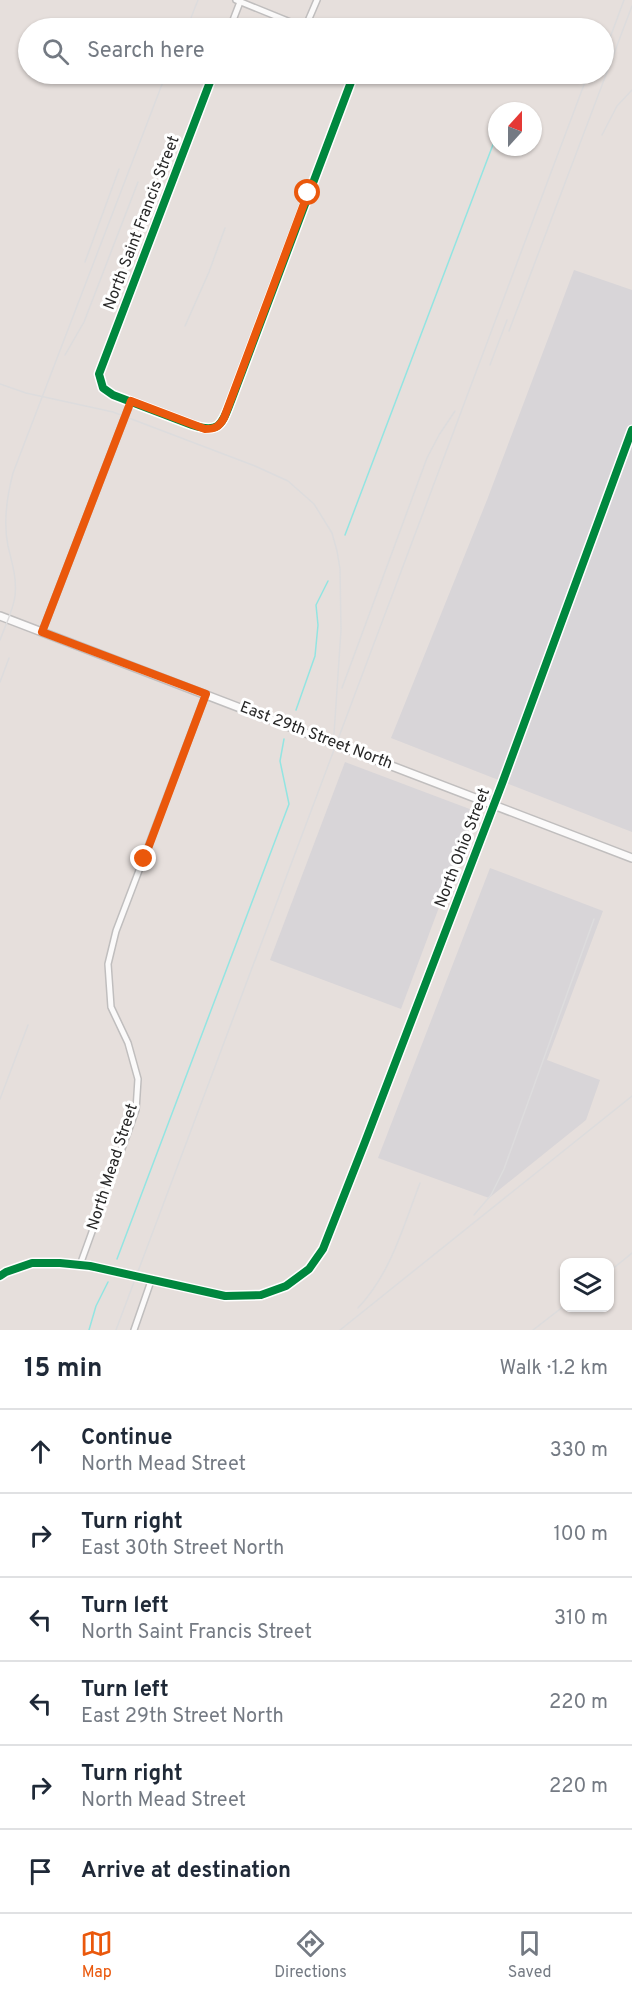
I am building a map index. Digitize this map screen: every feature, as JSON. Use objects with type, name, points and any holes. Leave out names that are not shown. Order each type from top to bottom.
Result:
[{"type":"street","points":[[309,18],[317,0]]},
{"type":"street","points":[[233,18],[238,1],[280,18]]},
{"type":"street","name":"North Saint Francis Street","points":[[131,401],[113,395],[103,388],[99,374],[209,84]]},
{"type":"street","points":[[42,632],[131,401],[205,429],[219,426],[224,418],[350,84]]},
{"type":"street","name":"North Ohio Street","points":[[151,1281],[225,1296],[261,1295],[286,1286],[308,1270],[323,1249],[494,804],[632,430]]},
{"type":"street","name":"East 29th Street North","points":[[0,616],[632,858]]},
{"type":"street","name":"North Mead Street","points":[[80,1265],[136,1110],[138,1078],[128,1043],[111,1007],[108,964],[116,931],[206,694]]},
{"type":"street","points":[[0,1276],[32,1263],[60,1263],[80,1265],[151,1281],[134,1330]]},
{"type":"shaded area","points":[[574,270],[632,290],[632,832],[391,738],[487,500]]},
{"type":"shaded area","points":[[345,762],[475,811],[401,1009],[270,960]]},
{"type":"shaded area","points":[[490,868],[603,911],[547,1060],[600,1080],[586,1120],[489,1198],[378,1158]]},
{"type":"waterway","points":[[345,535],[489,156]]},
{"type":"waterway","points":[[296,710],[315,656],[318,625],[316,605],[328,581]]},
{"type":"waterway","points":[[117,1259],[289,804],[280,761],[284,739]]},
{"type":"waterway","points":[[89,1330],[96,1306],[108,1282]]},
{"type":"railway","points":[[191,18],[198,0]]},
{"type":"railway","points":[[614,27],[624,0]]},
{"type":"railway","points":[[614,54],[632,6]]},
{"type":"railway","points":[[0,640],[15,596],[15,577],[6,528],[7,500],[13,473],[162,84]]},
{"type":"railway","points":[[116,1330],[584,84]]},
{"type":"railway","points":[[509,331],[602,84]]},
{"type":"railway","points":[[602,135],[617,106],[632,90]]},
{"type":"railway","points":[[85,262],[119,169]]},
{"type":"railway","points":[[65,355],[84,322],[138,182]]},
{"type":"railway","points":[[185,326],[209,272],[225,228]]},
{"type":"railway","points":[[490,365],[507,320]]},
{"type":"railway","points":[[0,384],[26,393],[113,412],[255,466],[288,481],[314,504],[332,533],[340,569],[341,630],[334,734]]},
{"type":"railway","points":[[342,688],[427,458],[455,411]]},
{"type":"railway","points":[[0,682],[9,658]]},
{"type":"railway","points":[[474,1215],[491,1195],[504,1169],[594,919]]},
{"type":"railway","points":[[0,1099],[28,1025]]},
{"type":"railway","points":[[340,1330],[632,1096]]},
{"type":"railway","points":[[358,1308],[388,1265],[420,1183]]},
{"type":"railway","points":[[614,1268],[632,1253]]},
{"type":"railway","points":[[533,1330],[560,1309]]},
{"type":"cycle path","points":[[209,84],[99,374],[103,388],[113,395],[192,425],[209,428],[219,425],[228,409],[350,84]]},
{"type":"cycle path","points":[[0,1276],[32,1263],[60,1263],[90,1266],[225,1296],[261,1295],[286,1286],[309,1269],[323,1249],[365,1142],[503,781],[632,430]]},
{"type":"route","points":[[144,859],[206,694],[42,632],[131,401],[205,429],[219,426],[224,418],[308,193]]}]
